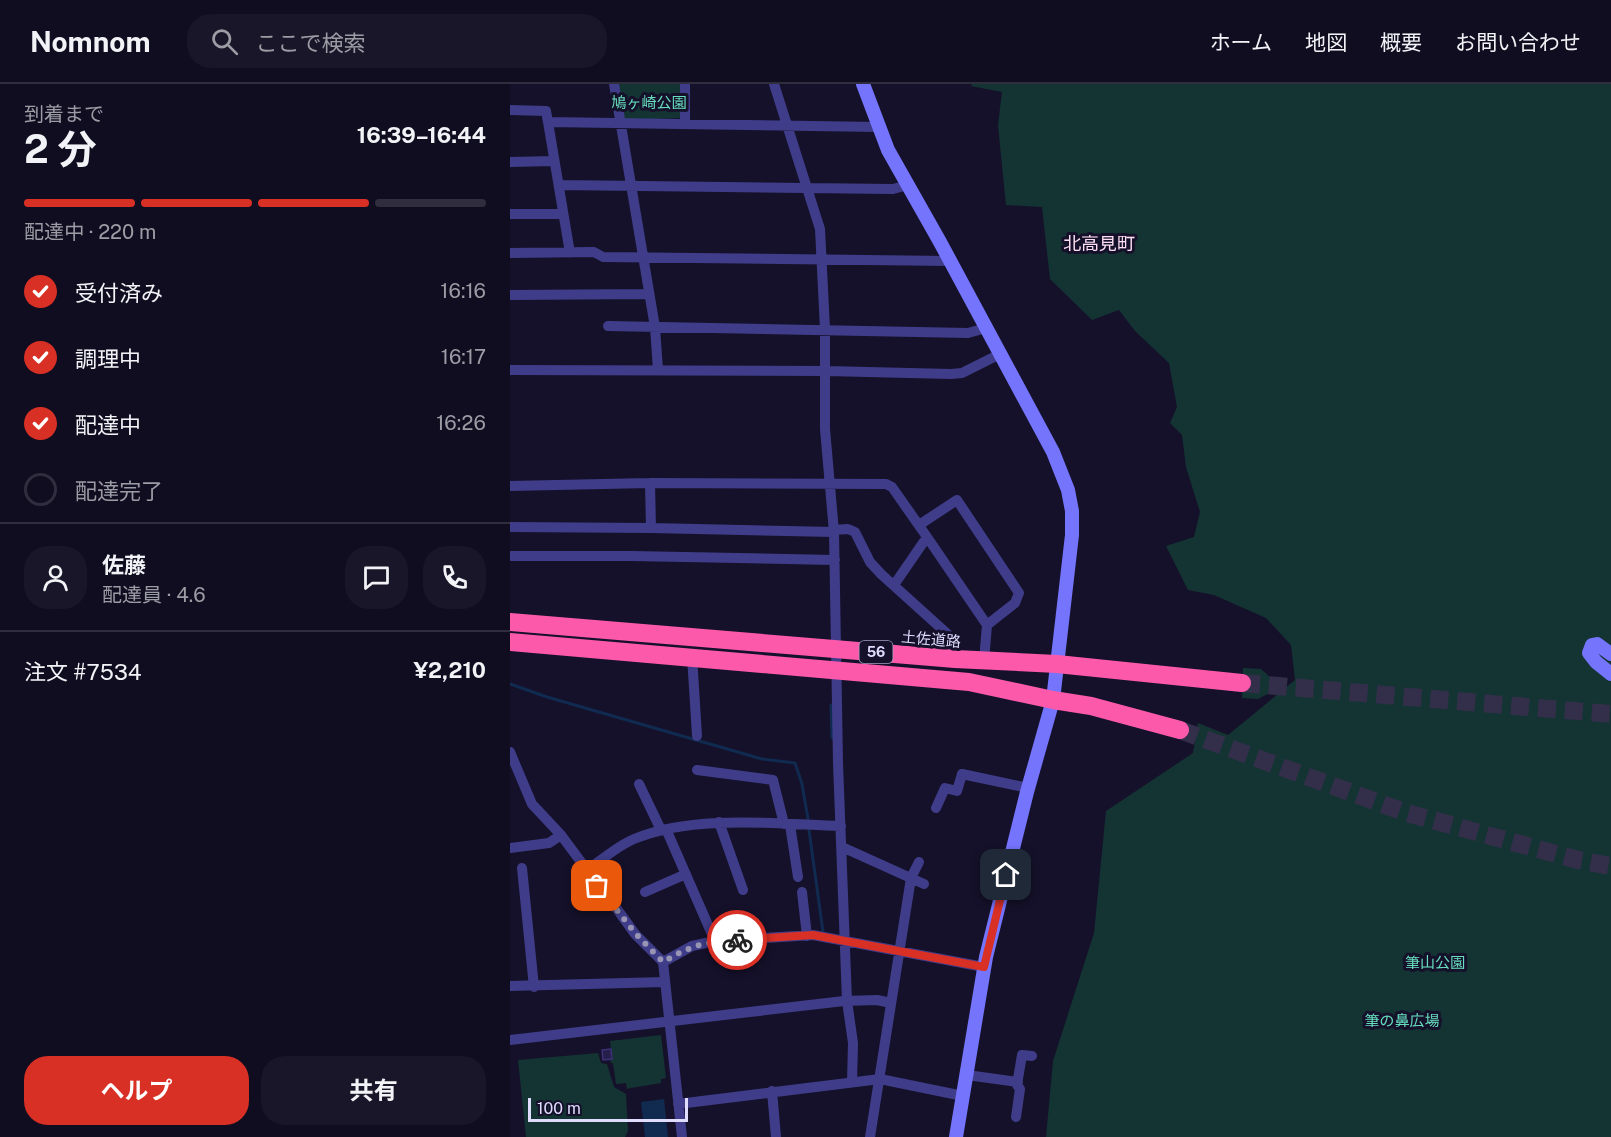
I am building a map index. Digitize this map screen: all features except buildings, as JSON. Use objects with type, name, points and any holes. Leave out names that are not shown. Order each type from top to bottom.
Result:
[{"type":"highway","name":"土佐道路","points":[[510,622],[955,659],[1057,664],[1242,682]]},
{"type":"highway","name":"56","points":[[510,642],[692,656],[969,682],[1091,706],[1180,730]]},
{"type":"street","points":[[614,84],[655,327],[658,370]]},
{"type":"street","points":[[685,84],[685,123]]},
{"type":"street","points":[[774,84],[820,229],[825,330],[825,429],[835,560],[844,940],[847,1001],[853,1043],[852,1082]]},
{"type":"street","points":[[863,84],[888,150],[1053,452],[1068,490],[1072,511],[1072,535],[1053,700],[1028,788],[984,967],[956,1137]]},
{"type":"street","points":[[510,110],[546,111],[570,253]]},
{"type":"street","points":[[548,122],[879,127]]},
{"type":"street","points":[[510,162],[554,161]]},
{"type":"street","points":[[559,185],[893,189],[908,185]]},
{"type":"street","points":[[510,214],[563,214]]},
{"type":"street","points":[[510,253],[594,252],[603,257],[950,261]]},
{"type":"street","points":[[510,295],[649,294]]},
{"type":"street","points":[[608,326],[968,333],[986,328]]},
{"type":"street","points":[[510,370],[826,371],[951,374],[962,373],[1000,354]]},
{"type":"street","points":[[650,483],[651,528]]},
{"type":"street","points":[[510,486],[650,483],[885,484],[892,487],[987,625],[984,661]]},
{"type":"street","points":[[919,525],[957,500],[1019,592],[1015,603],[987,625]]},
{"type":"street","points":[[510,527],[848,530],[855,532],[870,562],[953,639],[955,659]]},
{"type":"street","points":[[894,585],[927,537]]},
{"type":"street","points":[[510,556],[835,560]]},
{"type":"street","points":[[1611,654],[1597,644],[1592,645],[1589,653],[1611,674]]},
{"type":"street","points":[[692,656],[697,736]]},
{"type":"street","points":[[510,752],[532,804],[561,835],[607,901],[663,962],[682,1137]]},
{"type":"street","points":[[697,770],[773,780],[787,824],[798,877]]},
{"type":"street","points":[[936,808],[945,788],[957,791],[962,774],[1028,788]]},
{"type":"street","points":[[639,784],[686,874],[715,941]]},
{"type":"street","points":[[587,870],[631,840],[663,830],[719,822],[841,826]]},
{"type":"street","points":[[719,822],[743,890]]},
{"type":"street","points":[[510,848],[549,843],[561,835]]},
{"type":"street","points":[[842,847],[924,884]]},
{"type":"street","points":[[870,1137],[910,878],[918,861]]},
{"type":"street","points":[[522,868],[534,987]]},
{"type":"street","points":[[645,892],[686,874]]},
{"type":"street","points":[[802,892],[807,936]]},
{"type":"street","points":[[663,962],[692,946],[715,941],[807,936],[844,940],[984,967]]},
{"type":"street","points":[[510,986],[665,982]]},
{"type":"street","points":[[510,1040],[847,1001],[878,1000],[891,1003]]},
{"type":"street","points":[[1016,1117],[1022,1055],[1032,1056]]},
{"type":"street","points":[[967,1075],[1018,1082]]},
{"type":"street","points":[[678,1104],[880,1079],[963,1096]]},
{"type":"street","points":[[772,1091],[776,1137]]},
{"type":"green space","name":"鳩ヶ崎公園","points":[[617,84],[681,84],[680,118],[624,120]]},
{"type":"green space","points":[[972,84],[1611,84],[1611,1137],[1046,1137],[1053,1061],[1094,933],[1106,811],[1193,753],[1198,723],[1228,735],[1295,680],[1291,645],[1266,618],[1214,595],[1188,590],[1166,546],[1194,537],[1200,512],[1186,467],[1182,435],[1170,423],[1177,407],[1169,363],[1135,331],[1119,310],[1092,320],[1050,279],[1042,207],[1006,205],[998,125],[1002,92],[971,86]]},
{"type":"green space","points":[[1243,668],[1261,669],[1278,684],[1277,689],[1258,699],[1242,698]]},
{"type":"green space","points":[[661,1035],[666,1078],[661,1079],[661,1083],[627,1089],[626,1083],[616,1084],[613,1063],[610,1060],[612,1059],[610,1041]]},
{"type":"green space","points":[[598,1053],[601,1063],[607,1064],[614,1087],[626,1094],[628,1131],[625,1137],[526,1137],[518,1060]]},
{"type":"water","points":[[664,1099],[668,1137],[645,1137],[641,1102]]},
{"type":"waterway","points":[[510,684],[547,697],[762,759],[795,763],[802,784],[808,819]]},
{"type":"waterway","points":[[831,705],[832,738]]},
{"type":"waterway","points":[[809,830],[823,932]]},
{"type":"tunnel","points":[[1242,683],[1611,714]]},
{"type":"tunnel","points":[[1180,730],[1407,813],[1578,860],[1611,866]]},
{"type":"way so far","points":[[597,886],[607,901],[663,962],[692,946],[715,941],[737,940]]},
{"type":"district","name":"北高見町","points":[[1099,243]]},
{"type":"route","points":[[737,940],[813,935],[984,967],[1006,875]]},
{"type":"park label","name":"筆山公園","points":[[1435,962]]},
{"type":"park label","name":"筆の鼻広場","points":[[1402,1020]]}]
